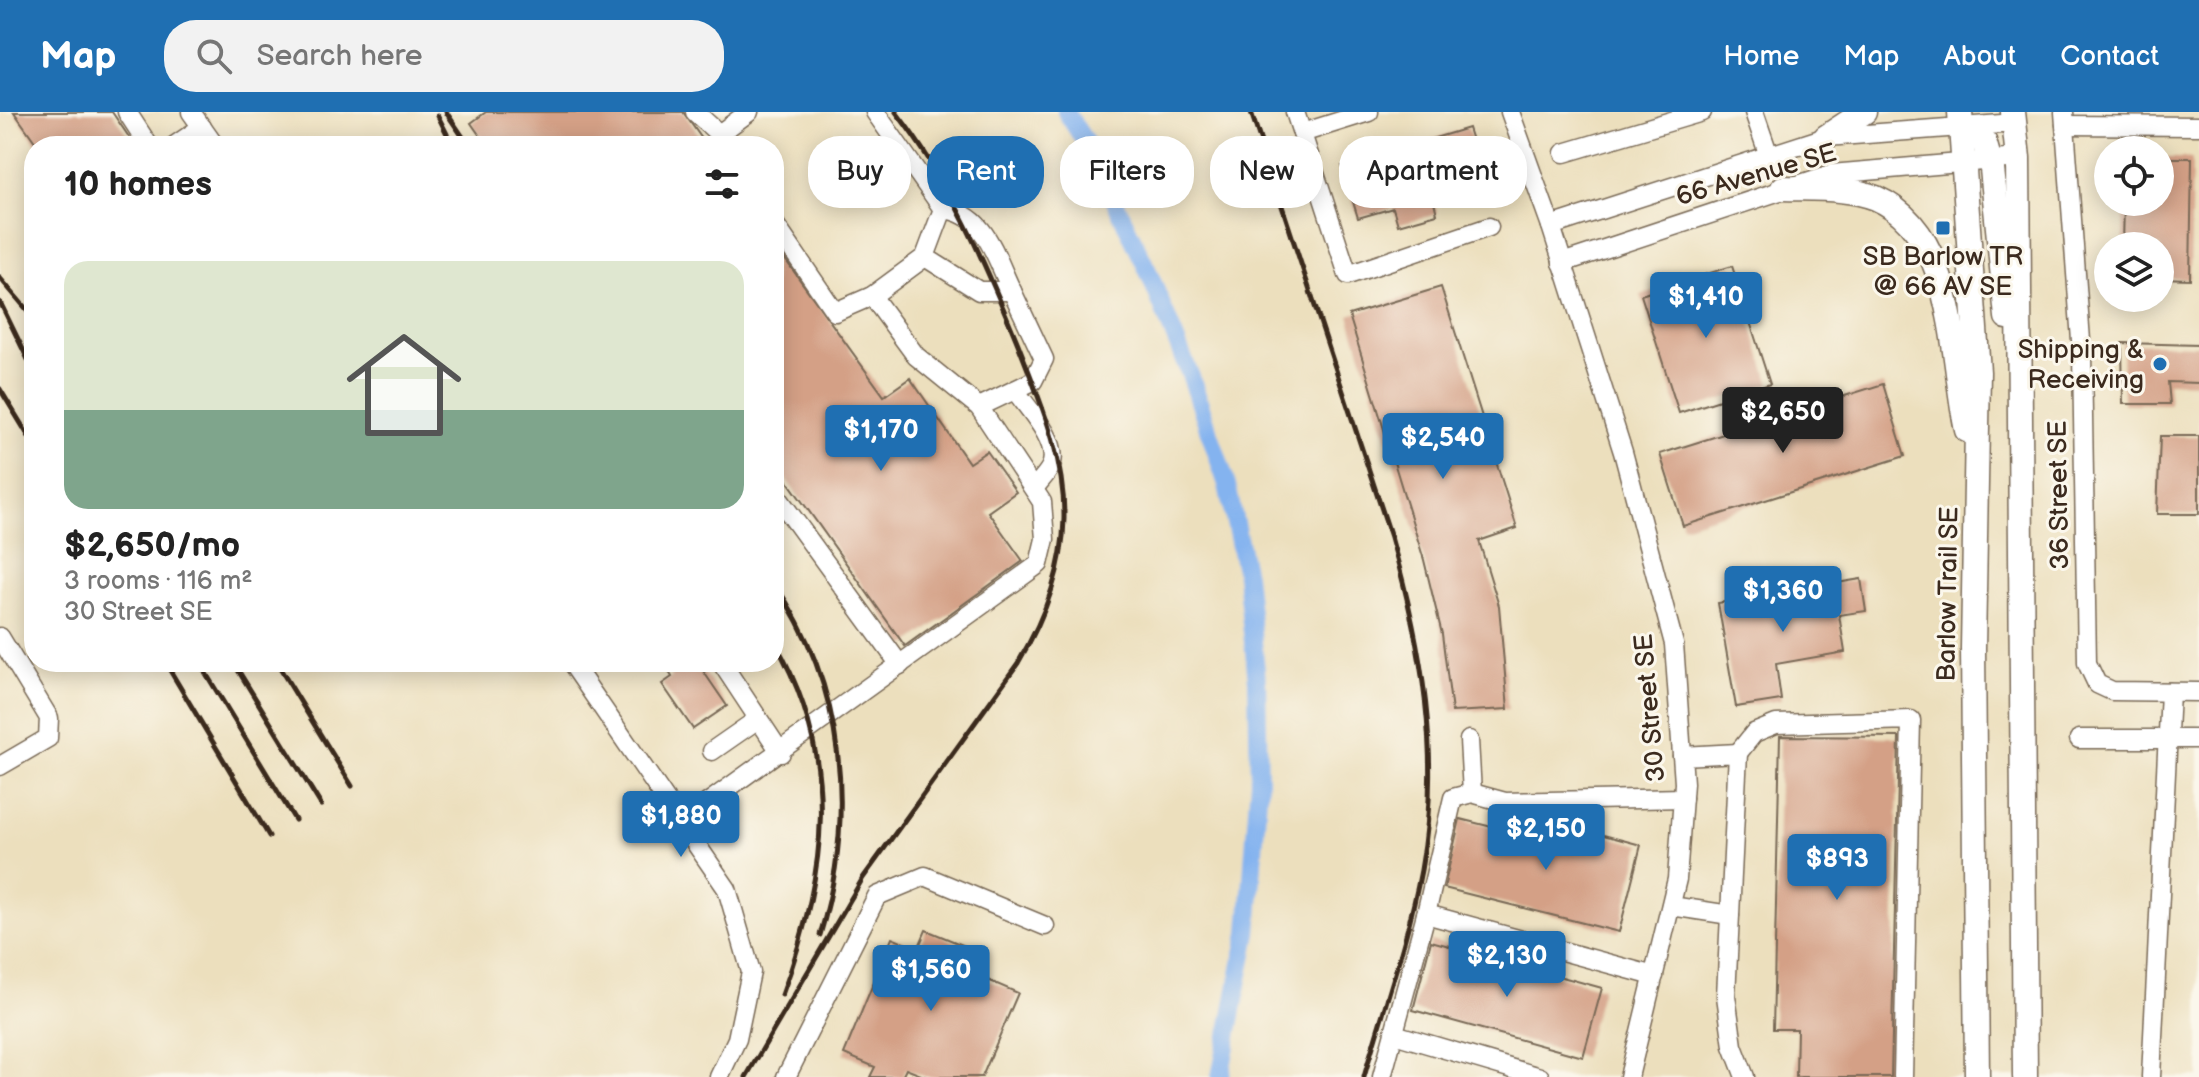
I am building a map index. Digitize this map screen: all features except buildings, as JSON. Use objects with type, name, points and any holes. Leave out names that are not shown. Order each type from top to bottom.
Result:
[{"type":"main road","points":[[1826,137],[1864,112]]},
{"type":"main road","points":[[2014,118],[2018,158],[2025,1077]]},
{"type":"main road","name":"Barlow Trail SE","points":[[1961,119],[1977,161],[1973,924],[1977,1074]]},
{"type":"main road","points":[[1977,161],[2000,274],[2020,398]]},
{"type":"main road","points":[[1783,188],[1830,190],[1876,198],[1920,238],[1937,266],[1951,311],[1955,365],[1977,473]]},
{"type":"street","points":[[127,112],[143,136]]},
{"type":"street","points":[[695,112],[718,136]]},
{"type":"street","points":[[726,136],[749,112]]},
{"type":"street","points":[[875,112],[943,209],[960,211],[976,220],[1044,359],[1033,381],[979,407]]},
{"type":"street","points":[[1295,112],[1348,275],[1489,227]]},
{"type":"street","points":[[1302,133],[1369,112]]},
{"type":"street","name":"30 Street SE","points":[[1510,112],[1551,226],[1623,452],[1674,644],[1683,798],[1677,879],[1629,1077]]},
{"type":"street","points":[[1564,153],[1702,112]]},
{"type":"street","points":[[1754,112],[1769,156]]},
{"type":"street","name":"66 Avenue SE","points":[[1551,226],[1826,137],[1961,119],[2014,118]]},
{"type":"street","points":[[2064,118],[2199,126]]},
{"type":"street","name":"36 Street SE","points":[[2064,118],[2082,354],[2087,663],[2097,684],[2112,691],[2170,692]]},
{"type":"street","points":[[183,136],[197,120]]},
{"type":"street","name":"66 Avenue SE","points":[[1562,263],[1831,174],[2018,158]]},
{"type":"street","points":[[784,238],[835,312],[872,296],[925,257],[943,209]]},
{"type":"street","points":[[925,257],[979,291],[1012,291]]},
{"type":"street","points":[[681,822],[781,753],[1039,564],[1044,527],[1042,502],[1034,489],[979,407],[916,356],[872,296]]},
{"type":"street","points":[[1015,390],[1044,432],[1053,453],[1052,466],[1034,489]]},
{"type":"street","points":[[784,506],[900,665]]},
{"type":"street","points":[[0,637],[49,718],[48,738],[0,766]]},
{"type":"street","points":[[578,672],[727,889],[751,972],[737,1039],[719,1077]]},
{"type":"street","points":[[727,672],[781,753]]},
{"type":"street","points":[[2151,1077],[2170,692],[2199,692]]},
{"type":"street","points":[[712,751],[758,719]]},
{"type":"street","points":[[1745,1077],[1733,1046],[1726,996],[1738,753],[1754,733],[1776,724],[1911,720],[1903,1077]]},
{"type":"street","points":[[2079,739],[2199,739]]},
{"type":"street","points":[[1469,740],[1472,793]]},
{"type":"street","points":[[1682,756],[1738,753]]},
{"type":"street","points":[[1382,1077],[1426,914],[1453,798],[1472,793],[1505,802],[1683,798]]},
{"type":"street","points":[[786,1077],[877,896],[925,876],[1045,926]]},
{"type":"street","points":[[1671,906],[1730,915]]},
{"type":"street","points":[[1426,914],[1654,976]]},
{"type":"street","points":[[1394,1034],[1540,1077]]},
{"type":"waterway","points":[[1066,112],[1091,151],[1148,271],[1191,377],[1227,485],[1246,575],[1257,680],[1259,781],[1248,933],[1220,1077]]},
{"type":"railway","points":[[446,112],[462,136]]},
{"type":"railway","points":[[746,1077],[863,878],[1018,663],[1044,612],[1056,576],[1063,538],[1063,496],[1056,451],[1035,387],[965,224],[916,139],[896,112]]},
{"type":"railway","points":[[1251,112],[1391,537],[1412,619],[1426,702],[1430,786],[1421,870],[1364,1077]]},
{"type":"railway","points":[[438,116],[448,136]]},
{"type":"railway","points":[[0,278],[24,306]]},
{"type":"railway","points":[[0,302],[24,351]]},
{"type":"railway","points":[[0,389],[24,429]]},
{"type":"railway","points":[[784,600],[817,665],[830,709],[838,753],[838,844],[820,935]]},
{"type":"railway","points":[[782,995],[809,905],[817,861],[820,816],[818,773],[810,729],[796,685],[784,661]]},
{"type":"railway","points":[[171,672],[269,836]]},
{"type":"railway","points":[[205,672],[295,820]]},
{"type":"railway","points":[[239,672],[321,805]]},
{"type":"railway","points":[[282,672],[352,786]]},
{"type":"place","name":"SB Barlow TR @ 66 AV SE","points":[[1943,228]]},
{"type":"place","name":"Shipping & Receiving","points":[[2160,364]]}]
